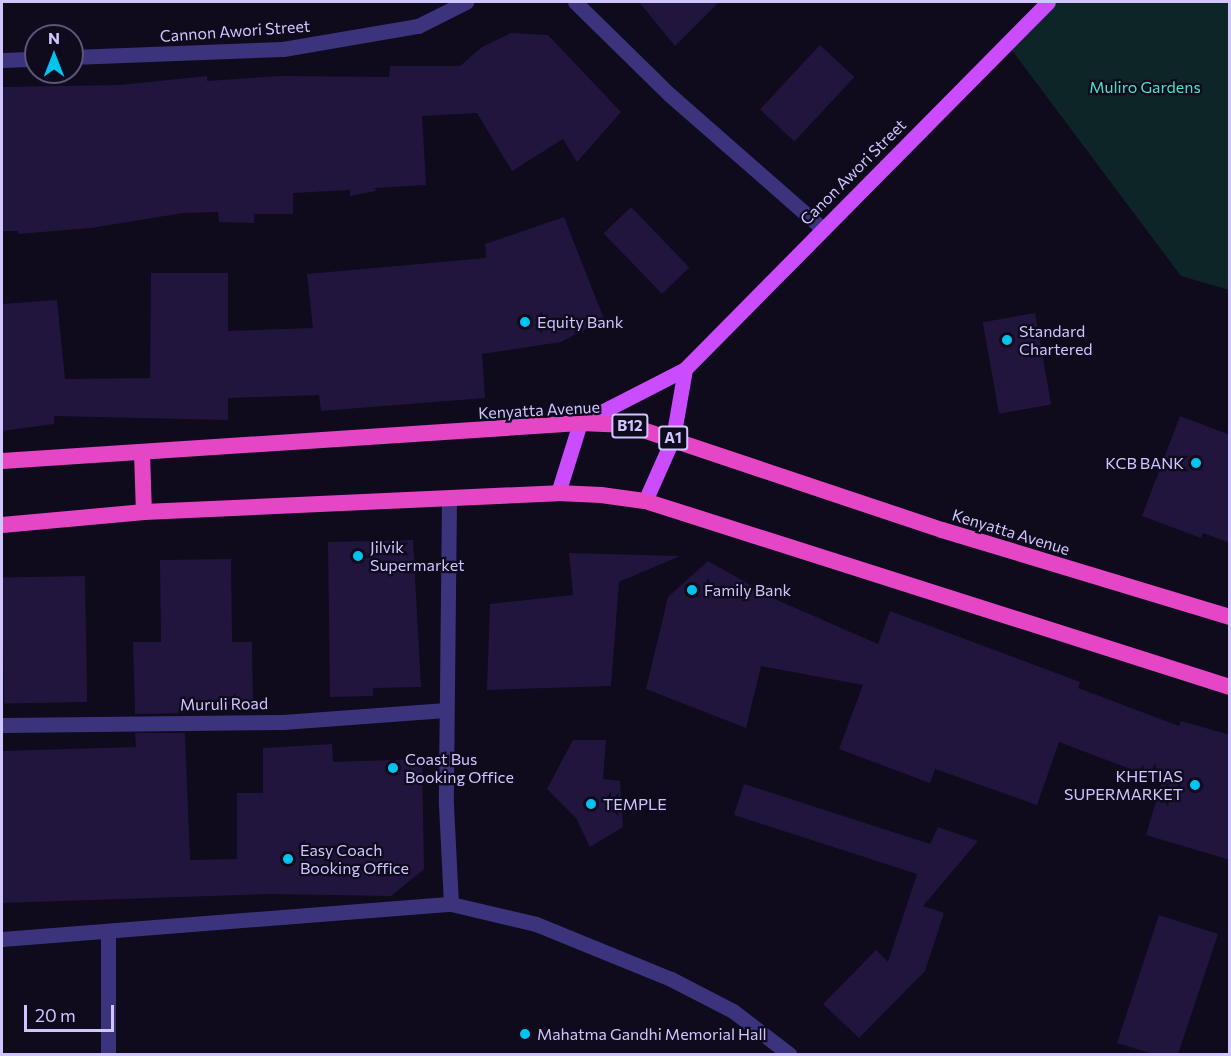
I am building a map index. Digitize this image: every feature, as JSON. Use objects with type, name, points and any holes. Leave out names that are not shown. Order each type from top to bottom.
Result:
[{"type":"highway","name":"Kenyatta Avenue","points":[[2,461],[580,423],[628,425],[673,438],[942,530],[1230,617]]},
{"type":"highway","points":[[142,453],[144,512]]},
{"type":"highway","points":[[2,525],[144,512],[558,493],[645,501],[1230,687]]},
{"type":"main road","name":"Canon Awori Street","points":[[580,423],[685,369],[1047,2]]},
{"type":"main road","name":"A1","points":[[645,501],[673,438],[685,369]]},
{"type":"main road","points":[[558,493],[580,423]]},
{"type":"street","name":"Cannon Awori Street","points":[[84,57],[283,49],[418,26],[465,2]]},
{"type":"street","points":[[575,2],[670,95],[822,228]]},
{"type":"street","points":[[2,60],[24,59]]},
{"type":"street","points":[[449,498],[446,710],[451,904]]},
{"type":"street","name":"Muruli Road","points":[[2,725],[283,722],[446,710]]},
{"type":"street","points":[[2,939],[108,933],[451,904],[536,924],[671,979],[733,1011],[789,1054]]},
{"type":"street","points":[[108,933],[108,1054]]},
{"type":"green space","name":"Muliro Gardens","points":[[1045,2],[1229,2],[1229,290],[1181,276],[1005,41]]},
{"type":"building","points":[[639,2],[719,2],[675,46]]},
{"type":"building","points":[[511,33],[548,35],[621,112],[577,162],[563,139],[512,171],[477,113],[422,116],[426,185],[375,188],[376,191],[350,196],[350,190],[293,193],[293,214],[254,214],[254,223],[219,222],[218,212],[183,213],[91,228],[18,234],[18,231],[2,231],[2,87],[120,85],[207,76],[207,81],[280,76],[389,77],[390,66],[460,66],[482,47]]},
{"type":"building","points":[[820,45],[854,77],[794,141],[760,109]]},
{"type":"building","points":[[631,207],[689,267],[662,294],[604,233]]},
{"type":"building","points":[[564,217],[604,319],[561,342],[482,354],[485,398],[321,411],[319,395],[228,398],[228,420],[54,416],[54,424],[2,431],[2,304],[57,300],[65,379],[150,378],[151,273],[228,273],[228,331],[313,328],[307,274],[486,258],[485,244]]},
{"type":"building","points":[[1035,313],[1051,405],[999,414],[983,322]]},
{"type":"building","name":"KCB BANK","points":[[1180,416],[1230,435],[1230,543],[1203,533],[1201,538],[1142,516]]},
{"type":"building","points":[[413,540],[421,687],[373,688],[373,696],[330,697],[328,542]]},
{"type":"building","points":[[569,553],[680,556],[619,582],[611,686],[487,690],[490,604],[573,595]]},
{"type":"building","points":[[231,559],[232,642],[252,642],[253,704],[184,705],[185,713],[135,714],[133,642],[161,642],[160,560]]},
{"type":"building","points":[[708,561],[777,600],[878,644],[890,611],[1080,682],[1078,688],[1179,726],[1181,721],[1230,735],[1230,860],[1146,835],[1162,781],[1059,742],[1037,805],[935,769],[930,783],[839,749],[863,685],[761,666],[746,728],[646,689],[668,597]]},
{"type":"building","points":[[85,576],[87,702],[4,703],[2,577]]},
{"type":"building","points":[[135,733],[185,733],[190,860],[237,859],[237,793],[263,793],[263,748],[332,744],[333,762],[422,759],[424,869],[391,896],[269,894],[2,903],[2,751],[136,747]]},
{"type":"building","name":"TEMPLE","points":[[573,740],[606,740],[603,779],[620,781],[623,827],[590,847],[576,818],[547,789]]},
{"type":"building","points":[[744,784],[930,844],[938,827],[978,841],[923,906],[944,913],[925,971],[859,1038],[823,1004],[876,950],[888,962],[917,874],[734,815]]},
{"type":"building","points":[[1159,915],[1218,934],[1178,1054],[1153,1054],[1117,1043]]},
{"type":"place","name":"Equity Bank","points":[[525,322]]},
{"type":"place","name":"Standard Chartered","points":[[1007,340]]},
{"type":"place","name":"KCB BANK","points":[[1196,463]]},
{"type":"place","name":"Jilvik Supermarket","points":[[358,556]]},
{"type":"place","name":"Family Bank","points":[[692,590]]},
{"type":"place","name":"Coast Bus Booking Office","points":[[393,768]]},
{"type":"place","name":"KHETIAS SUPERMARKET","points":[[1195,785]]},
{"type":"place","name":"TEMPLE","points":[[591,804]]},
{"type":"place","name":"Easy Coach Booking Office","points":[[288,859]]},
{"type":"place","name":"Mahatma Gandhi Memorial Hall","points":[[525,1034]]}]
